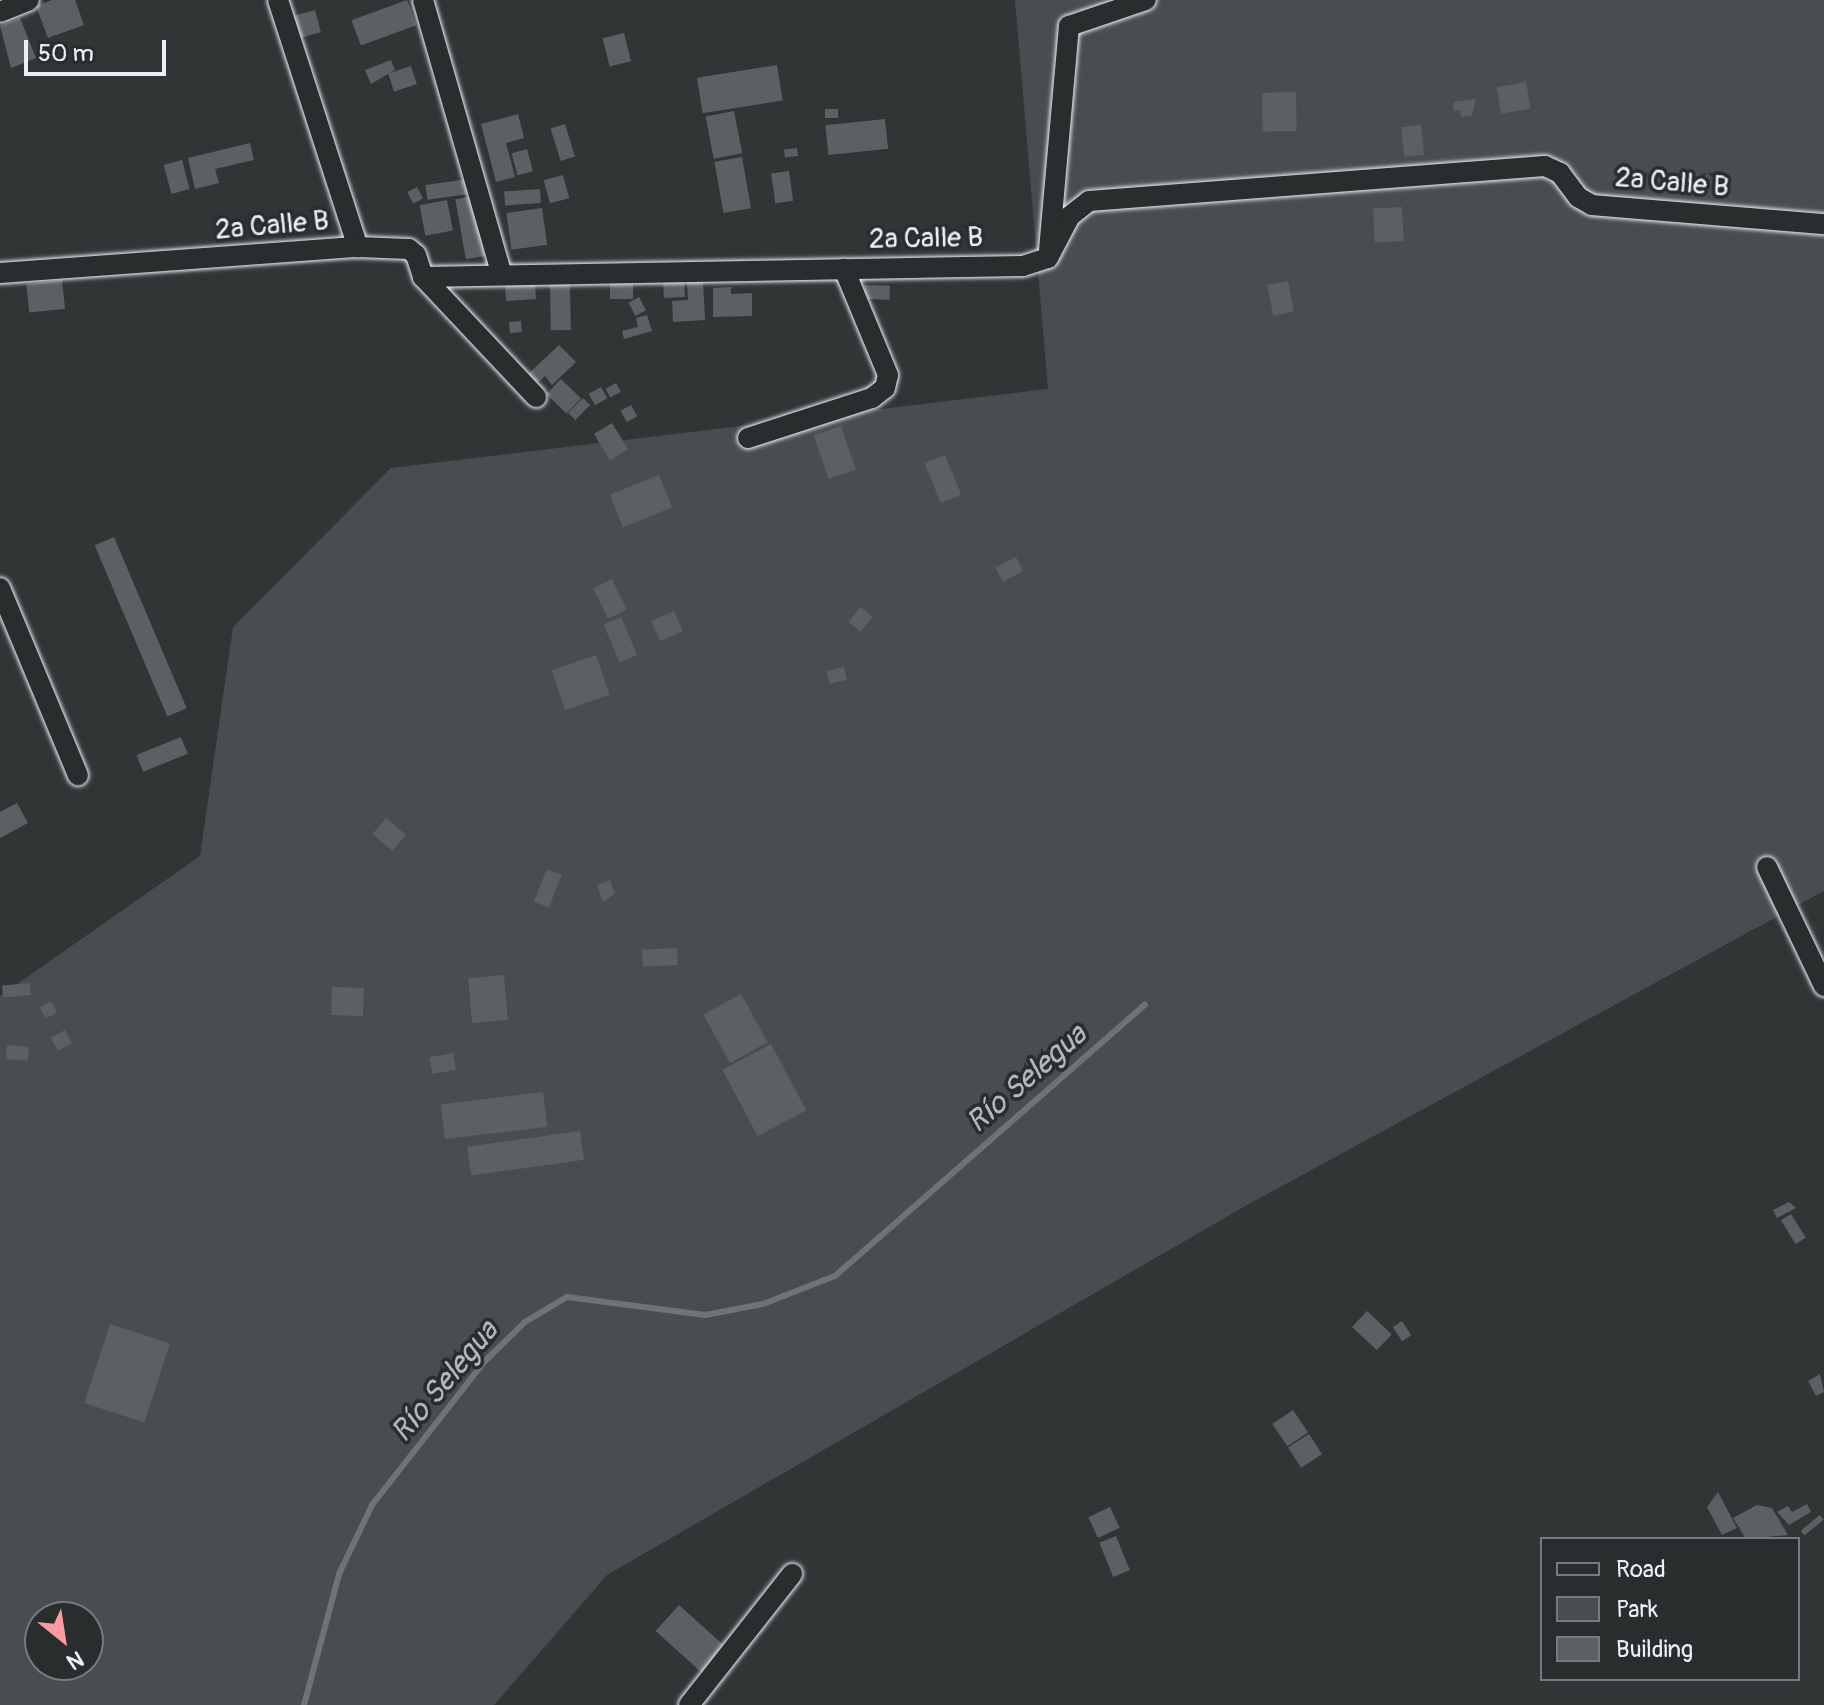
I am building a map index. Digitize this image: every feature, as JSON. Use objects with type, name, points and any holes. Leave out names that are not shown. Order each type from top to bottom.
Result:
[{"type":"street","points":[[0,12],[29,0]]},
{"type":"street","points":[[278,0],[358,247]]},
{"type":"street","points":[[423,0],[501,272]]},
{"type":"street","points":[[1048,258],[1069,26],[1146,0]]},
{"type":"street","name":"2a Calle B","points":[[0,273],[358,247],[409,249],[423,277],[501,272],[1023,266],[1048,258],[1070,216],[1089,201],[1545,166],[1560,173],[1578,197],[1592,205],[1824,224]]},
{"type":"street","points":[[748,438],[872,398],[885,388],[888,375],[844,269]]},
{"type":"street","points":[[423,277],[536,397]]},
{"type":"street","points":[[0,588],[78,775]]},
{"type":"street","points":[[1767,867],[1824,986]]},
{"type":"street","points":[[689,1705],[792,1574]]},
{"type":"green space","points":[[1015,0],[1824,0],[1824,891],[1247,1205],[607,1575],[494,1705],[0,1705],[0,996],[200,856],[233,627],[391,468],[1048,389]]},
{"type":"building","points":[[52,0],[75,0],[84,25],[48,38],[36,6]]},
{"type":"building","points":[[407,0],[416,25],[361,46],[352,20]]},
{"type":"building","points":[[315,10],[321,32],[296,39],[290,17]]},
{"type":"building","points":[[20,18],[36,58],[11,68],[0,26]]},
{"type":"building","points":[[624,33],[631,61],[610,66],[603,38]]},
{"type":"building","points":[[391,60],[395,70],[371,84],[365,70]]},
{"type":"building","points":[[777,65],[783,101],[703,113],[697,78]]},
{"type":"building","points":[[411,66],[417,84],[394,91],[388,73]]},
{"type":"building","points":[[1526,82],[1531,109],[1501,114],[1496,87]]},
{"type":"building","points":[[1296,92],[1297,131],[1263,132],[1262,93]]},
{"type":"building","points":[[1476,99],[1472,116],[1461,117],[1460,110],[1454,111],[1453,102]]},
{"type":"building","points":[[825,109],[838,109],[838,118],[825,118]]},
{"type":"building","points":[[734,111],[742,153],[714,159],[706,117]]},
{"type":"building","points":[[518,114],[524,138],[506,143],[515,177],[496,182],[481,124]]},
{"type":"building","points":[[885,119],[888,149],[828,155],[825,125]]},
{"type":"building","points":[[565,124],[575,157],[561,161],[551,128]]},
{"type":"building","points":[[1421,125],[1424,155],[1404,157],[1401,127]]},
{"type":"building","points":[[250,143],[254,160],[215,169],[219,183],[195,189],[188,158]]},
{"type":"building","points":[[797,148],[798,156],[785,158],[784,150]]},
{"type":"building","points":[[527,149],[533,171],[517,175],[512,153]]},
{"type":"building","points":[[742,157],[751,208],[723,213],[714,162]]},
{"type":"building","points":[[182,160],[190,189],[171,194],[164,165]]},
{"type":"building","points":[[789,171],[793,201],[775,203],[771,174]]},
{"type":"building","points":[[563,175],[569,198],[550,203],[544,180]]},
{"type":"building","points":[[468,179],[470,194],[428,200],[425,185]]},
{"type":"building","points":[[417,187],[423,199],[413,204],[407,192]]},
{"type":"building","points":[[540,189],[541,203],[505,205],[504,192]]},
{"type":"building","points":[[474,196],[485,256],[466,259],[455,199]]},
{"type":"building","points":[[447,200],[453,230],[425,236],[420,205]]},
{"type":"building","points":[[1402,207],[1404,241],[1375,242],[1373,209]]},
{"type":"building","points":[[542,208],[547,245],[511,250],[506,213]]},
{"type":"building","points":[[684,279],[685,297],[664,298],[663,280]]},
{"type":"building","points":[[62,280],[65,309],[29,313],[26,284]]},
{"type":"building","points":[[703,280],[705,320],[673,322],[672,301],[688,300],[687,281]]},
{"type":"building","points":[[1288,281],[1294,311],[1273,315],[1267,285]]},
{"type":"building","points":[[610,283],[633,283],[633,299],[610,299]]},
{"type":"building","points":[[535,284],[536,299],[506,301],[505,286]]},
{"type":"building","points":[[550,284],[570,284],[571,330],[551,330]]},
{"type":"building","points":[[865,285],[890,286],[889,300],[865,299]]},
{"type":"building","points":[[731,287],[731,294],[752,293],[752,316],[713,317],[713,288]]},
{"type":"building","points":[[639,297],[646,310],[635,316],[628,303]]},
{"type":"building","points":[[647,315],[652,331],[624,339],[622,331],[638,327],[636,318]]},
{"type":"building","points":[[521,321],[522,332],[510,333],[509,322]]},
{"type":"building","points":[[559,345],[576,362],[552,385],[545,376],[536,384],[527,375]]},
{"type":"building","points":[[561,379],[581,398],[567,414],[546,394]]},
{"type":"building","points":[[616,383],[621,392],[610,398],[606,389]]},
{"type":"building","points":[[601,387],[607,398],[595,405],[589,394]]},
{"type":"building","points":[[583,398],[590,405],[575,420],[568,413]]},
{"type":"building","points":[[631,405],[637,416],[627,422],[621,411]]},
{"type":"building","points":[[612,423],[628,450],[610,460],[594,434]]},
{"type":"building","points":[[841,426],[856,469],[829,479],[814,435]]},
{"type":"building","points":[[945,455],[961,495],[941,503],[925,463]]},
{"type":"building","points":[[659,475],[672,507],[623,527],[610,495]]},
{"type":"building","points":[[114,537],[187,708],[167,716],[95,545]]},
{"type":"building","points":[[1016,557],[1023,571],[1003,582],[996,567]]},
{"type":"building","points":[[612,579],[627,610],[608,619],[593,588]]},
{"type":"building","points":[[860,607],[873,617],[861,632],[848,622]]},
{"type":"building","points":[[674,611],[683,631],[660,641],[651,621]]},
{"type":"building","points":[[621,617],[637,655],[620,662],[604,624]]},
{"type":"building","points":[[596,655],[610,695],[565,710],[552,670]]},
{"type":"building","points":[[844,667],[847,680],[829,684],[826,671]]},
{"type":"building","points":[[181,737],[188,754],[143,772],[136,755]]},
{"type":"building","points":[[17,803],[28,823],[0,838],[0,812]]},
{"type":"building","points":[[386,818],[406,835],[392,851],[373,834]]},
{"type":"building","points":[[547,869],[562,875],[549,907],[534,901]]},
{"type":"building","points":[[610,880],[615,894],[603,902],[597,885]]},
{"type":"building","points":[[677,948],[678,965],[643,967],[642,950]]},
{"type":"building","points":[[504,975],[508,1020],[472,1023],[468,978]]},
{"type":"building","points":[[30,983],[31,995],[3,997],[2,985]]},
{"type":"building","points":[[332,987],[364,988],[363,1016],[331,1015]]},
{"type":"building","points":[[741,994],[768,1042],[730,1063],[703,1015]]},
{"type":"building","points":[[51,1001],[57,1013],[45,1018],[39,1007]]},
{"type":"building","points":[[65,1030],[72,1043],[58,1051],[51,1038]]},
{"type":"building","points":[[771,1044],[806,1110],[758,1136],[722,1070]]},
{"type":"building","points":[[7,1045],[29,1047],[28,1061],[6,1059]]},
{"type":"building","points":[[453,1053],[456,1070],[432,1074],[429,1057]]},
{"type":"building","points":[[543,1092],[547,1127],[445,1139],[441,1105]]},
{"type":"building","points":[[580,1131],[584,1160],[471,1176],[467,1147]]},
{"type":"building","points":[[1789,1202],[1796,1208],[1777,1218],[1773,1210]]},
{"type":"building","points":[[1791,1214],[1806,1238],[1796,1244],[1781,1220]]},
{"type":"building","points":[[1367,1311],[1392,1334],[1377,1350],[1352,1327]]},
{"type":"building","points":[[1402,1321],[1411,1335],[1402,1341],[1393,1327]]},
{"type":"building","points":[[110,1324],[170,1343],[144,1422],[84,1403]]},
{"type":"building","points":[[1820,1374],[1824,1392],[1816,1396],[1808,1381]]},
{"type":"building","points":[[1293,1410],[1308,1432],[1287,1446],[1272,1424]]},
{"type":"building","points":[[1309,1434],[1322,1454],[1301,1468],[1288,1448]]},
{"type":"building","points":[[1718,1492],[1737,1528],[1722,1535],[1707,1507]]},
{"type":"building","points":[[1807,1504],[1811,1512],[1789,1525],[1777,1512],[1788,1506],[1792,1512]]},
{"type":"building","points":[[1757,1505],[1772,1508],[1788,1535],[1745,1537],[1733,1518]]},
{"type":"building","points":[[1110,1507],[1120,1528],[1098,1538],[1088,1517]]},
{"type":"building","points":[[1820,1515],[1824,1520],[1804,1535],[1801,1531]]},
{"type":"building","points":[[1116,1536],[1130,1570],[1113,1577],[1099,1543]]},
{"type":"building","points":[[679,1605],[725,1646],[702,1672],[656,1631]]},
{"type":"waterway","name":"Río Selegua","points":[[304,1705],[339,1574],[372,1505],[485,1361],[525,1322],[567,1297],[705,1315],[763,1304],[835,1276],[1145,1005]]}]
